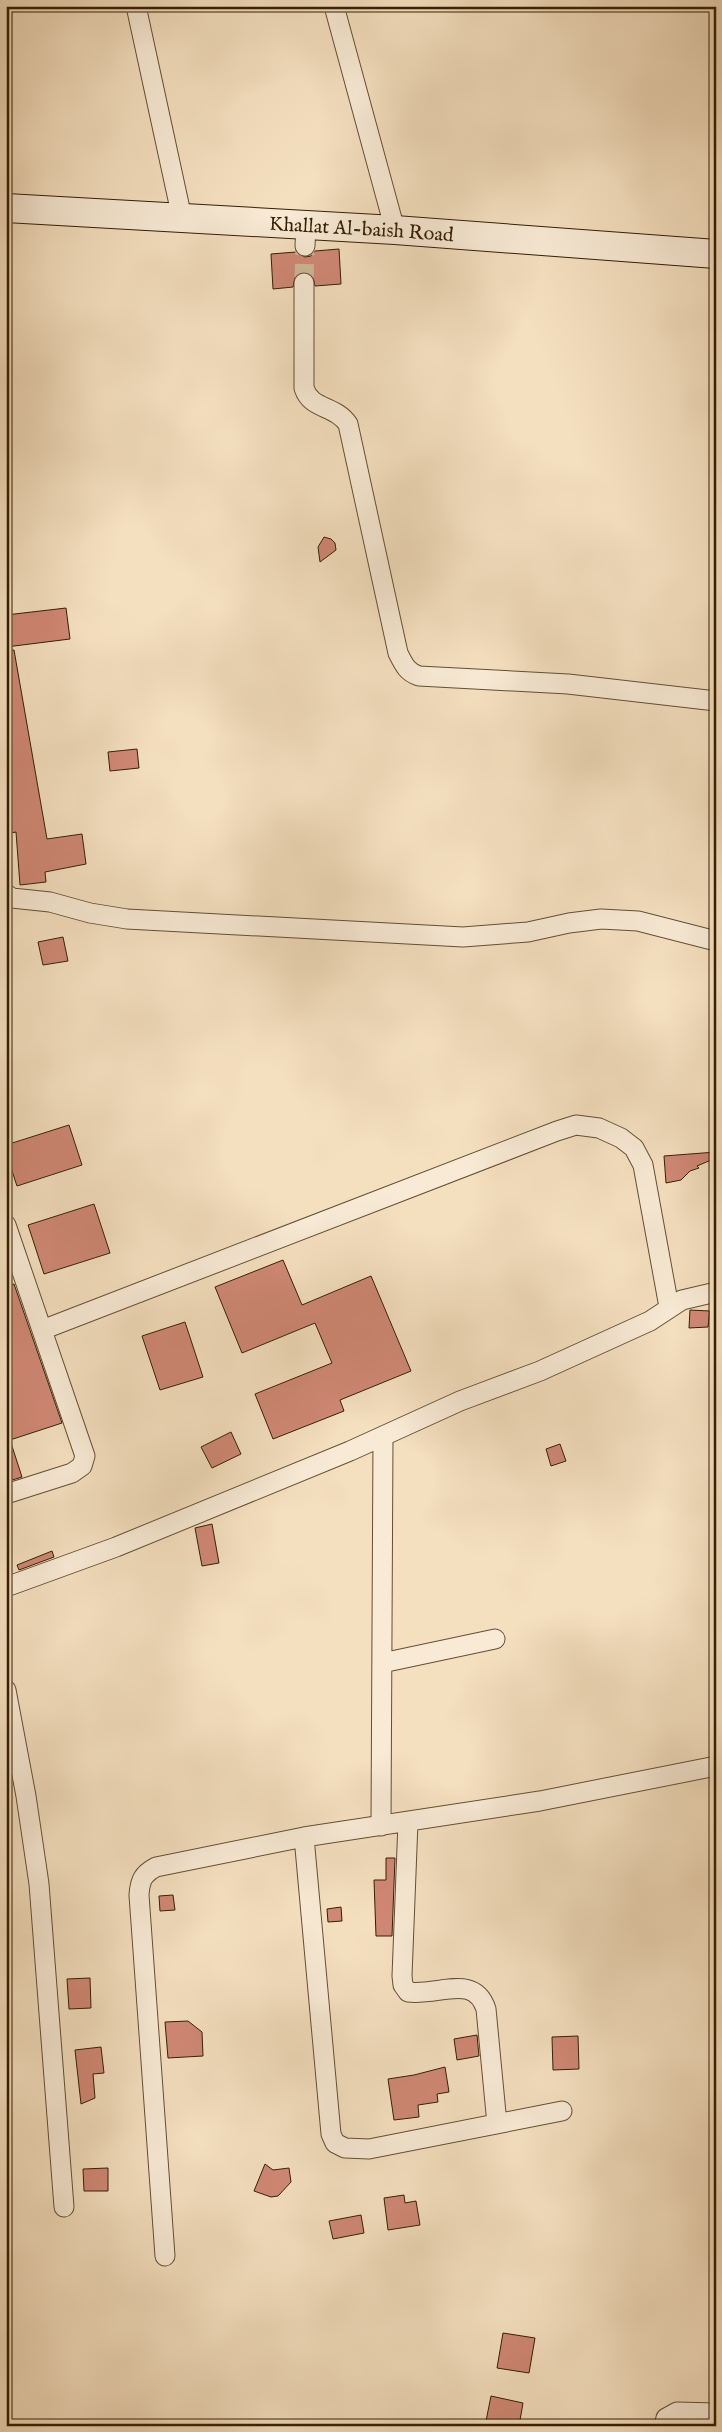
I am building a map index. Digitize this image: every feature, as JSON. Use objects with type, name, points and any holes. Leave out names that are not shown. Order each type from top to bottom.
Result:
[{"type":"street","points":[[136,6],[182,218]]},
{"type":"street","points":[[334,6],[395,230]]},
{"type":"street","name":"Khallat Al-baish Road","points":[[6,208],[182,218],[305,235],[395,230],[716,254]]},
{"type":"street","points":[[304,283],[304,388],[307,397],[313,403],[335,410],[348,424],[398,653],[405,667],[411,673],[419,676],[568,684],[716,701]]},
{"type":"street","points":[[6,894],[12,898],[50,902],[127,919],[463,937],[528,932],[569,923],[601,919],[638,921],[716,941]]},
{"type":"street","points":[[42,1330],[576,1125],[599,1128],[621,1138],[634,1148],[644,1165],[669,1307]]},
{"type":"street","points":[[6,1224],[85,1456],[82,1466],[72,1473],[6,1494]]},
{"type":"street","points":[[6,1587],[116,1547],[383,1437],[460,1401],[540,1371],[650,1321],[682,1300],[716,1292]]},
{"type":"street","points":[[381,1826],[383,1437]]},
{"type":"street","points":[[382,1663],[494,1639]]},
{"type":"street","points":[[6,1690],[26,1796],[39,1884],[64,2207]]},
{"type":"street","points":[[165,2256],[140,1883],[145,1873],[156,1867],[304,1837],[540,1801],[716,1766]]},
{"type":"street","points":[[408,1822],[403,1985],[408,1992],[422,1994],[468,1989],[476,1992],[482,1999],[486,2009],[497,2124]]},
{"type":"street","points":[[304,1837],[331,2134],[334,2143],[345,2148],[369,2148],[562,2111]]},
{"type":"street","points":[[664,2426],[666,2418],[677,2412],[716,2414]]},
{"type":"building","points":[[339,249],[341,284],[315,286],[313,277],[304,272],[295,277],[293,287],[273,289],[271,254],[296,252],[305,257],[311,256],[315,251]]},
{"type":"building","points":[[324,537],[331,539],[335,543],[336,550],[320,562],[318,547]]},
{"type":"building","points":[[66,608],[70,639],[6,647],[6,615]]},
{"type":"building","points":[[14,650],[47,839],[82,834],[86,864],[45,872],[46,882],[20,885],[16,832],[6,834],[6,818],[9,818],[6,801],[6,651]]},
{"type":"building","points":[[137,749],[139,768],[110,771],[108,752]]},
{"type":"building","points":[[63,937],[68,961],[43,965],[38,942]]},
{"type":"building","points":[[69,1125],[82,1165],[17,1186],[6,1153],[6,1145]]},
{"type":"building","points":[[716,1152],[716,1158],[697,1166],[699,1168],[690,1171],[681,1180],[666,1183],[664,1156]]},
{"type":"building","points":[[94,1204],[110,1253],[44,1274],[28,1225]]},
{"type":"building","points":[[283,1260],[302,1305],[371,1276],[411,1371],[340,1400],[344,1411],[273,1439],[255,1394],[332,1363],[315,1323],[242,1353],[215,1287]]},
{"type":"building","points":[[14,1284],[62,1423],[10,1440],[22,1477],[6,1482],[6,1286]]},
{"type":"building","points":[[690,1310],[710,1311],[708,1327],[689,1328]]},
{"type":"building","points":[[185,1322],[203,1377],[160,1390],[142,1336]]},
{"type":"building","points":[[231,1432],[241,1454],[212,1468],[201,1447]]},
{"type":"building","points":[[560,1444],[566,1461],[551,1466],[546,1449]]},
{"type":"building","points":[[212,1524],[219,1563],[202,1566],[195,1528]]},
{"type":"building","points":[[52,1551],[54,1557],[19,1570],[17,1565]]},
{"type":"building","points":[[386,1858],[395,1858],[392,1936],[376,1936],[374,1880],[386,1880]]},
{"type":"building","points":[[173,1895],[175,1910],[160,1911],[159,1896]]},
{"type":"building","points":[[341,1907],[342,1921],[328,1922],[327,1909]]},
{"type":"building","points":[[90,1978],[91,2008],[69,2009],[67,1979]]},
{"type":"building","points":[[188,2021],[202,2032],[203,2056],[168,2058],[165,2022]]},
{"type":"building","points":[[477,2035],[479,2056],[457,2060],[454,2039]]},
{"type":"building","points":[[578,2036],[579,2069],[553,2070],[552,2037]]},
{"type":"building","points":[[101,2047],[104,2073],[93,2074],[95,2098],[81,2104],[75,2050]]},
{"type":"building","points":[[445,2067],[449,2092],[437,2094],[438,2102],[418,2105],[419,2117],[394,2120],[388,2079]]},
{"type":"building","points":[[265,2164],[273,2170],[289,2168],[291,2182],[278,2196],[271,2197],[254,2191]]},
{"type":"building","points":[[108,2168],[108,2191],[84,2191],[83,2169]]},
{"type":"building","points":[[404,2195],[405,2203],[416,2201],[420,2225],[388,2230],[384,2198]]},
{"type":"building","points":[[361,2215],[364,2233],[333,2239],[329,2221]]},
{"type":"building","points":[[503,2333],[535,2338],[529,2373],[497,2368]]},
{"type":"building","points":[[491,2396],[523,2403],[519,2426],[485,2426]]},
{"type":"tunnel","points":[[304,283],[305,246]]}]
